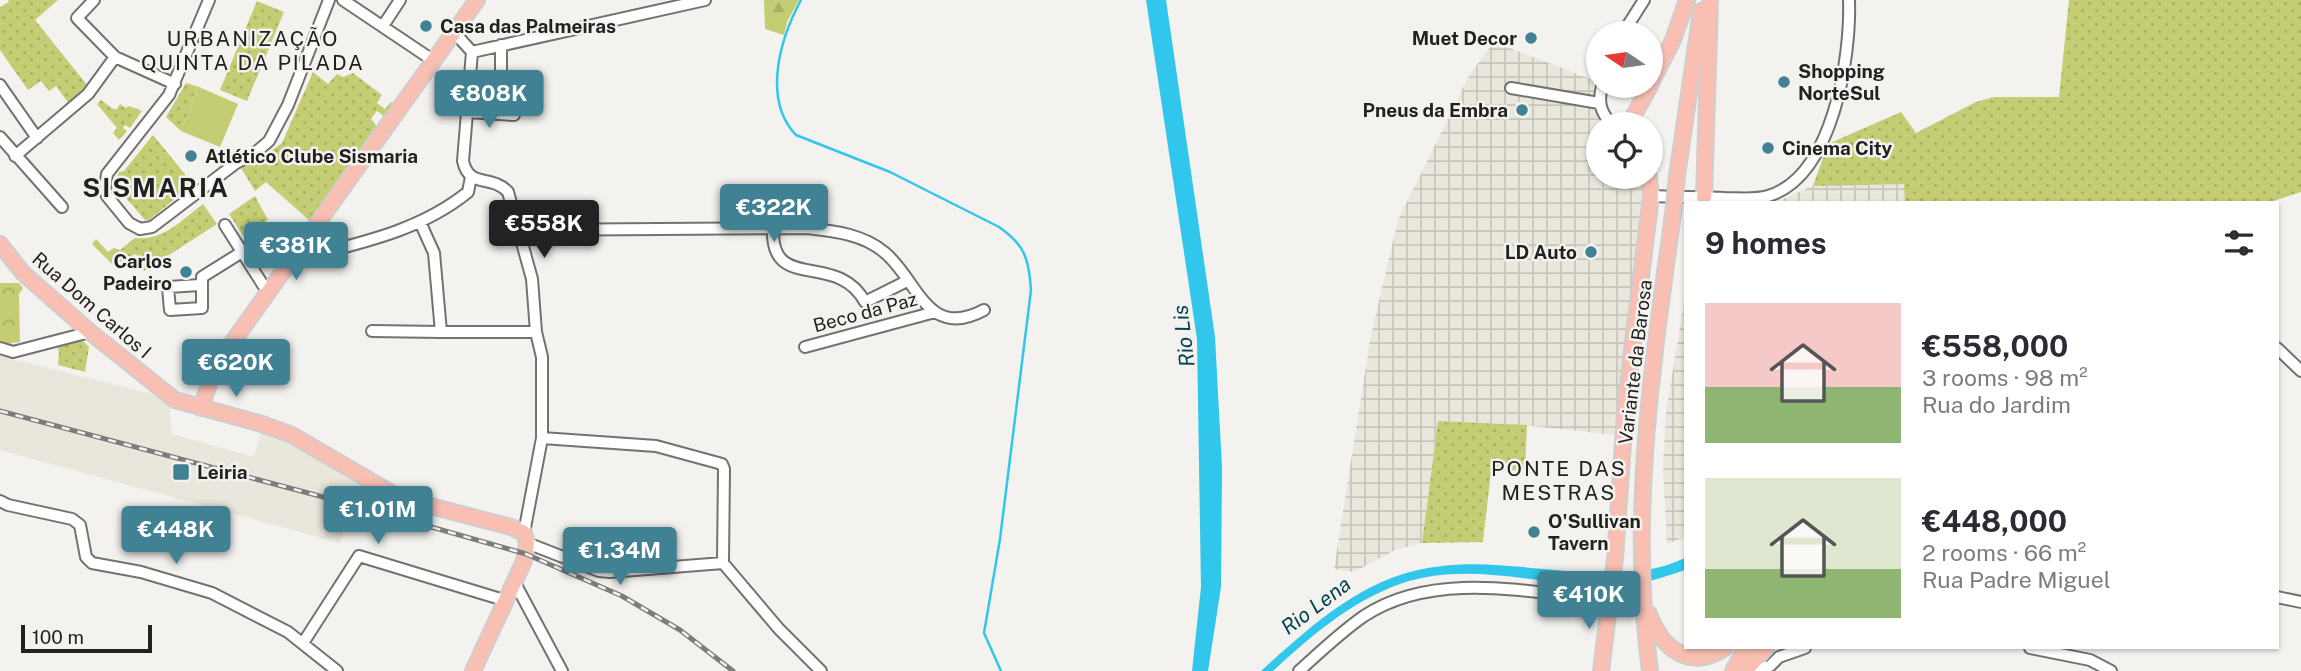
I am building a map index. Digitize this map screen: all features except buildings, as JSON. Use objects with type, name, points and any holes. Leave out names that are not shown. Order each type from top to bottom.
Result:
[{"type":"main road","points":[[201,408],[213,372],[477,0]]},
{"type":"main road","points":[[1663,60],[1687,0]]},
{"type":"main road","name":"Variante da Barosa","points":[[1682,141],[1682,110],[1694,0]]},
{"type":"main road","name":"Variante da Barosa","points":[[1650,671],[1641,541],[1643,470],[1677,176],[1702,0]]},
{"type":"main road","points":[[1704,197],[1710,0]]},
{"type":"main road","points":[[1601,671],[1614,564],[1626,400],[1650,189]]},
{"type":"main road","name":"Rua Dom Carlos I","points":[[1,248],[23,273],[170,397],[271,426],[292,435],[400,498],[511,527],[525,538]]},
{"type":"main road","points":[[473,671],[524,561],[525,538]]},
{"type":"main road","points":[[1644,608],[1649,613],[1662,643],[1680,657],[1704,660],[1724,649]]},
{"type":"main road","points":[[1732,671],[1745,649]]},
{"type":"main road","points":[[1746,649],[1747,670]]},
{"type":"main road","points":[[1747,670],[1765,649]]},
{"type":"street","points":[[94,0],[77,18],[115,57],[175,84]]},
{"type":"street","points":[[209,0],[169,95],[107,174],[107,196],[137,228],[152,227],[236,163],[269,142],[288,105],[329,0]]},
{"type":"street","points":[[343,0],[434,61]]},
{"type":"street","points":[[383,26],[400,0]]},
{"type":"street","points":[[472,51],[705,0]]},
{"type":"street","points":[[1651,196],[1766,196],[1786,188],[1808,167],[1830,121],[1839,92],[1846,51],[1849,0]]},
{"type":"street","points":[[1629,21],[1638,2]]},
{"type":"street","points":[[454,32],[472,51],[464,168],[471,177],[494,182],[506,189],[532,279],[536,332],[542,357],[542,438],[525,538],[599,571],[723,563]]},
{"type":"street","points":[[500,83],[502,45]]},
{"type":"street","points":[[15,156],[88,94],[115,57]]},
{"type":"street","points":[[0,85],[37,138]]},
{"type":"street","points":[[1511,89],[1599,103]]},
{"type":"street","points":[[1600,98],[1602,112]]},
{"type":"street","points":[[467,112],[514,115]]},
{"type":"street","points":[[0,137],[62,207]]},
{"type":"street","points":[[294,255],[302,258],[381,238],[420,222],[468,192],[471,177]]},
{"type":"street","points":[[420,222],[434,253],[441,332]]},
{"type":"street","points":[[225,225],[263,285],[269,290]]},
{"type":"street","points":[[773,228],[772,244],[781,261],[797,268],[843,278],[860,293],[865,302],[907,281]]},
{"type":"street","points":[[519,230],[828,230],[863,239],[887,253],[907,281],[935,312],[959,320],[984,310]]},
{"type":"street","points":[[200,285],[202,277],[242,252]]},
{"type":"street","name":"Beco da Paz","points":[[804,347],[935,312]]},
{"type":"street","points":[[372,331],[536,332]]},
{"type":"street","points":[[0,348],[13,352],[90,332]]},
{"type":"street","points":[[2279,350],[2301,371]]},
{"type":"street","points":[[542,438],[656,446],[722,464],[723,563],[779,629],[821,671]]},
{"type":"street","points":[[0,501],[76,522],[82,532],[86,557],[92,563],[141,572],[212,593],[288,632],[337,671]]},
{"type":"street","points":[[303,643],[359,556],[507,601]]},
{"type":"street","points":[[515,583],[562,671]]},
{"type":"street","points":[[1299,671],[1366,615],[1418,594],[1444,590],[1487,589],[1610,598]]},
{"type":"street","points":[[2279,597],[2301,602]]},
{"type":"street","points":[[1767,649],[1779,657]]},
{"type":"street","points":[[1747,670],[1770,666],[1779,657],[1802,649]]},
{"type":"street","points":[[2035,649],[2090,660],[2111,671]]},
{"type":"shaded area","points":[[1494,42],[1586,77],[1586,98],[1595,98],[1596,112],[1586,112],[1586,189],[1642,189],[1641,218],[1616,435],[1521,425],[1438,421],[1422,543],[1395,550],[1354,572],[1334,569],[1371,335],[1398,220],[1470,74]]},
{"type":"shaded area","points":[[1905,184],[1905,201],[1779,201],[1815,185]]},
{"type":"shaded area","points":[[1684,301],[1684,537],[1667,544],[1663,466],[1666,413]]},
{"type":"shaded area","points":[[0,356],[156,395],[170,406],[172,434],[254,457],[261,432],[310,451],[390,505],[427,515],[423,531],[349,513],[340,543],[0,450]]},
{"type":"green space","points":[[8,0],[58,0],[35,20],[88,86],[70,105],[56,86],[49,91],[41,81],[28,90],[0,50],[0,7],[9,2]]},
{"type":"green space","points":[[764,0],[799,0],[787,22],[784,35],[765,29]]},
{"type":"green space","points":[[2069,0],[2301,0],[2301,192],[2273,201],[1905,201],[1904,184],[1813,186],[1828,144],[1901,112],[1916,133],[1976,102],[1994,97],[2059,97]]},
{"type":"green space","points":[[257,1],[284,12],[247,101],[220,90]]},
{"type":"green space","points":[[313,72],[328,84],[337,74],[343,77],[353,73],[382,95],[377,103],[385,109],[391,102],[394,104],[385,117],[377,111],[371,119],[377,127],[310,221],[266,182],[255,191],[241,168],[282,143]]},
{"type":"green space","points":[[186,83],[199,87],[181,131],[166,117]]},
{"type":"green space","points":[[199,87],[238,104],[220,147],[181,131]]},
{"type":"green space","points":[[101,100],[113,109],[117,109],[120,104],[142,111],[130,128],[125,125],[123,128],[127,131],[119,140],[113,133],[117,128],[97,104]]},
{"type":"green space","points":[[153,135],[193,184],[149,220],[145,220],[114,184],[119,172],[124,171]]},
{"type":"green space","points":[[255,196],[268,220],[243,236],[229,214]]},
{"type":"green space","points":[[203,204],[217,224],[144,271],[136,254],[113,265],[92,244],[96,239],[108,252],[114,248],[120,250],[135,238],[163,233]]},
{"type":"green space","points":[[0,283],[19,283],[23,288],[19,294],[20,342],[0,342]]},
{"type":"green space","points":[[79,337],[89,347],[85,372],[58,365],[57,344]]},
{"type":"green space","points":[[1438,421],[1527,425],[1525,470],[1491,471],[1483,542],[1422,543]]},
{"type":"water","name":"Rio Lis","points":[[1146,0],[1166,0],[1215,337],[1222,467],[1221,587],[1208,671],[1192,671],[1201,587],[1197,339]]},
{"type":"water","points":[[1684,558],[1684,570],[1618,586],[1481,574],[1427,577],[1400,584],[1348,610],[1273,671],[1261,671],[1301,635],[1344,603],[1390,579],[1415,571],[1480,564],[1616,573],[1668,565]]},
{"type":"waterway","points":[[801,0],[781,50],[777,87],[779,104],[796,135],[890,172],[999,227],[1015,240],[1027,261],[1031,290],[1000,539],[984,633],[1001,671]]},
{"type":"railway","points":[[0,411],[526,554],[622,596],[680,630],[733,671]]},
{"type":"place","name":"Casa das Palmeiras","points":[[426,26]]},
{"type":"place","name":"Muet Decor","points":[[1531,38]]},
{"type":"place","name":"Shopping NorteSul","points":[[1784,82]]},
{"type":"place","name":"Pneus da Embra","points":[[1522,110]]},
{"type":"place","name":"Cinema City","points":[[1768,148]]},
{"type":"place","name":"Atlético Clube Sismaria","points":[[191,156]]},
{"type":"place","name":"LD Auto","points":[[1591,252]]},
{"type":"place","name":"Carlos Padeiro","points":[[186,272]]},
{"type":"place","name":"Leiria","points":[[181,472]]},
{"type":"place","name":"O'Sullivan Tavern","points":[[1534,532]]},
{"type":"district","name":"URBANIZAÇÃO QUINTA DA PILADA","points":[[253,51]]},
{"type":"district","name":"SISMARIA","points":[[156,188]]},
{"type":"district","name":"PONTE DAS MESTRAS","points":[[1559,481]]},
{"type":"water label","name":"Rio Lena","points":[[1316,606]]}]
